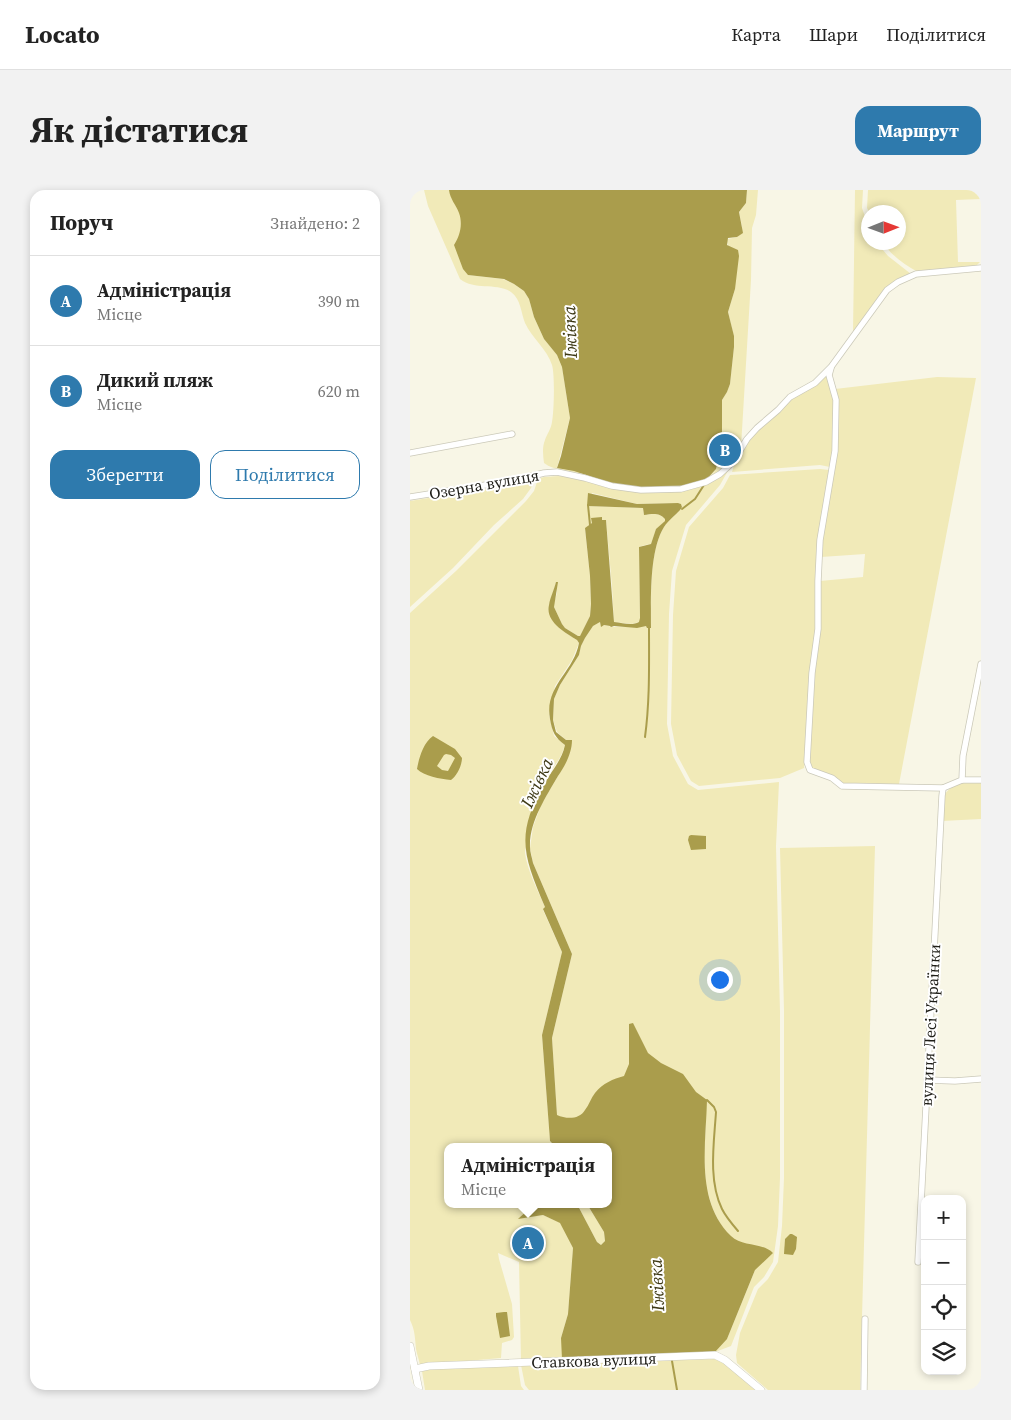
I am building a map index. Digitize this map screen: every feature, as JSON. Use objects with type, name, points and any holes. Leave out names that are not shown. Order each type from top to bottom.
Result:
[{"type":"street","points":[[981,268],[916,274],[898,282],[887,290],[831,367],[828,375],[836,400],[835,451],[820,540],[818,629],[812,672],[807,762],[810,770],[832,778],[842,786],[943,788],[962,780],[981,780]]},
{"type":"street","name":"Озерна вулиця","points":[[410,497],[557,472],[612,486],[641,490],[681,489],[706,482],[720,474],[734,462],[757,428],[790,397],[815,383],[831,367]]},
{"type":"street","points":[[410,453],[512,434]]},
{"type":"street","points":[[962,780],[963,756],[981,664]]},
{"type":"street","name":"вулиця Лесі Українки","points":[[918,1262],[943,788]]},
{"type":"street","points":[[927,1080],[956,1081],[981,1079]]},
{"type":"street","points":[[864,1390],[865,1319]]},
{"type":"street","points":[[410,1346],[419,1390]]},
{"type":"street","name":"Ставкова вулиця","points":[[415,1369],[429,1366],[715,1355],[725,1360],[761,1390]]},
{"type":"shaded area","points":[[424,190],[491,190],[468,275],[503,279],[524,291],[529,299],[534,317],[544,339],[557,355],[562,367],[570,418],[557,468],[565,465],[587,475],[548,466],[544,463],[543,445],[551,425],[554,394],[554,377],[550,359],[525,323],[519,302],[511,292],[499,287],[472,285],[460,279],[428,206]]},
{"type":"shaded area","points":[[747,190],[758,190],[756,215],[752,228],[751,280],[741,447],[726,466],[706,480],[715,470],[722,455],[728,452],[729,448],[722,443],[722,400],[730,384],[734,337],[728,312],[735,289],[727,241],[737,237],[742,227],[739,212],[746,203]]},
{"type":"shaded area","points":[[855,190],[863,190],[861,250],[883,250],[911,274],[896,280],[853,333]]},
{"type":"shaded area","points":[[868,190],[981,190],[981,199],[956,200],[958,262],[980,262],[976,266],[918,272],[894,256],[889,250],[906,250],[906,205],[867,205]]},
{"type":"shaded area","points":[[826,375],[834,400],[833,451],[830,467],[820,465],[732,472],[735,462],[749,440],[791,398]]},
{"type":"shaded area","points":[[937,377],[976,378],[899,784],[843,783],[812,769],[809,762],[820,581],[863,577],[865,554],[821,557],[833,469],[835,389]]},
{"type":"shaded area","points":[[729,469],[720,485],[686,525],[672,571],[669,614],[667,724],[673,756],[688,784],[698,790],[779,782],[776,846],[780,1012],[780,1178],[778,1226],[773,1262],[764,1277],[754,1287],[731,1346],[715,1352],[521,1360],[519,1262],[498,1253],[512,1304],[514,1337],[512,1340],[502,1343],[501,1358],[420,1365],[414,1331],[410,1320],[410,613],[456,571],[526,501],[534,491],[538,479],[559,476],[681,491]],"holes":[[[592,493],[637,504],[678,503],[682,507],[664,527],[659,537],[653,562],[651,628],[646,626],[601,626],[600,622],[593,626],[581,646],[579,655],[560,685],[554,699],[553,720],[557,732],[566,740],[565,764],[541,805],[533,827],[530,848],[533,863],[572,954],[552,1038],[557,1116],[570,1134],[706,1121],[704,1156],[706,1187],[713,1210],[721,1225],[755,1270],[727,1339],[561,1338],[568,1314],[573,1248],[561,1223],[543,1215],[520,1218],[541,1208],[444,1208],[444,1143],[552,1143],[550,1141],[542,1035],[562,952],[543,910],[545,907],[530,873],[525,853],[545,782],[565,745],[554,736],[549,715],[555,686],[572,660],[579,643],[566,633],[549,605],[556,583],[557,593],[554,607],[565,628],[580,636],[590,616],[591,604],[585,529],[592,523],[606,520],[614,622],[632,624],[640,622],[639,547],[651,544],[656,530],[665,519],[658,514],[644,515],[643,508],[587,506]]]},
{"type":"shaded area","points":[[829,470],[818,540],[816,629],[804,768],[780,778],[699,786],[691,781],[677,755],[671,724],[673,615],[676,571],[689,527],[723,488],[730,475]]},
{"type":"shaded area","points":[[535,479],[523,499],[494,525],[453,568],[410,607],[410,501]]},
{"type":"shaded area","points":[[964,782],[981,782],[981,819],[942,821],[944,796],[950,789]]},
{"type":"shaded area","points":[[875,846],[860,1390],[768,1390],[737,1363],[736,1355],[740,1333],[758,1289],[768,1279],[778,1262],[782,1226],[784,1178],[784,1011],[780,848]]},
{"type":"shaded area","points":[[579,1208],[589,1208],[604,1232],[605,1241],[601,1245],[597,1242]]},
{"type":"shaded area","points":[[714,1359],[723,1362],[755,1390],[529,1390],[525,1385],[521,1365]]},
{"type":"shaded area","points":[[518,1366],[521,1386],[524,1390],[425,1390],[422,1371],[430,1369]]},
{"type":"water","points":[[449,190],[747,190],[746,203],[739,212],[743,233],[737,237],[728,238],[727,245],[738,250],[739,256],[735,289],[728,312],[734,336],[734,347],[730,384],[722,400],[722,455],[718,459],[716,469],[706,480],[681,487],[641,488],[613,484],[574,471],[557,468],[570,418],[562,367],[557,355],[544,339],[534,317],[529,299],[524,291],[504,279],[468,275],[463,269],[454,245],[458,238],[461,221]]},
{"type":"water","points":[[588,493],[637,504],[678,503],[682,507],[668,521],[659,537],[653,562],[651,628],[646,626],[637,628],[604,625],[601,627],[600,622],[593,626],[554,699],[553,720],[556,732],[566,740],[572,740],[572,745],[566,764],[535,819],[530,838],[530,847],[533,863],[572,954],[552,1038],[557,1115],[568,1118],[579,1116],[601,1087],[612,1080],[624,1076],[629,1064],[629,1024],[633,1023],[648,1053],[661,1063],[683,1074],[696,1092],[707,1100],[705,1172],[712,1206],[720,1222],[731,1236],[741,1242],[763,1247],[773,1253],[755,1270],[727,1339],[715,1352],[562,1359],[561,1338],[568,1314],[573,1248],[560,1223],[543,1215],[518,1219],[533,1208],[579,1208],[597,1242],[601,1245],[605,1241],[604,1232],[589,1208],[612,1208],[612,1143],[552,1143],[550,1141],[542,1035],[562,952],[543,909],[545,907],[527,858],[526,831],[535,801],[564,750],[565,745],[554,734],[549,707],[555,688],[572,662],[579,643],[557,626],[550,617],[549,605],[556,582],[558,582],[554,607],[565,628],[580,636],[590,616],[591,604],[585,528],[592,523],[591,518],[602,517],[602,520],[606,520],[614,622],[630,624],[639,622],[639,547],[651,544],[656,529],[665,519],[658,514],[644,515],[643,508],[587,506]]},
{"type":"water","points":[[433,736],[455,749],[462,758],[459,770],[451,780],[437,778],[417,769],[422,751]],"holes":[[[444,755],[451,755],[455,758],[448,771],[442,770],[437,766]]]},
{"type":"water","points":[[691,835],[706,836],[706,849],[691,850],[688,840]]},
{"type":"water","points":[[790,1234],[797,1237],[796,1249],[793,1255],[784,1254],[785,1239]]},
{"type":"water","points":[[507,1312],[510,1336],[500,1338],[496,1313]]},
{"type":"waterway","points":[[682,509],[695,499],[704,485]]},
{"type":"waterway","name":"Іжівка","points":[[588,505],[590,525]]},
{"type":"waterway","points":[[645,737],[649,626]]},
{"type":"waterway","points":[[707,1100],[716,1112],[713,1149],[715,1186],[725,1215],[738,1231]]},
{"type":"waterway","name":"Іжівка","points":[[672,1361],[677,1390]]},
{"type":"place","name":"Дикий пляж","points":[[725,450]]},
{"type":"place","name":"Адміністрація","points":[[528,1243]]}]
